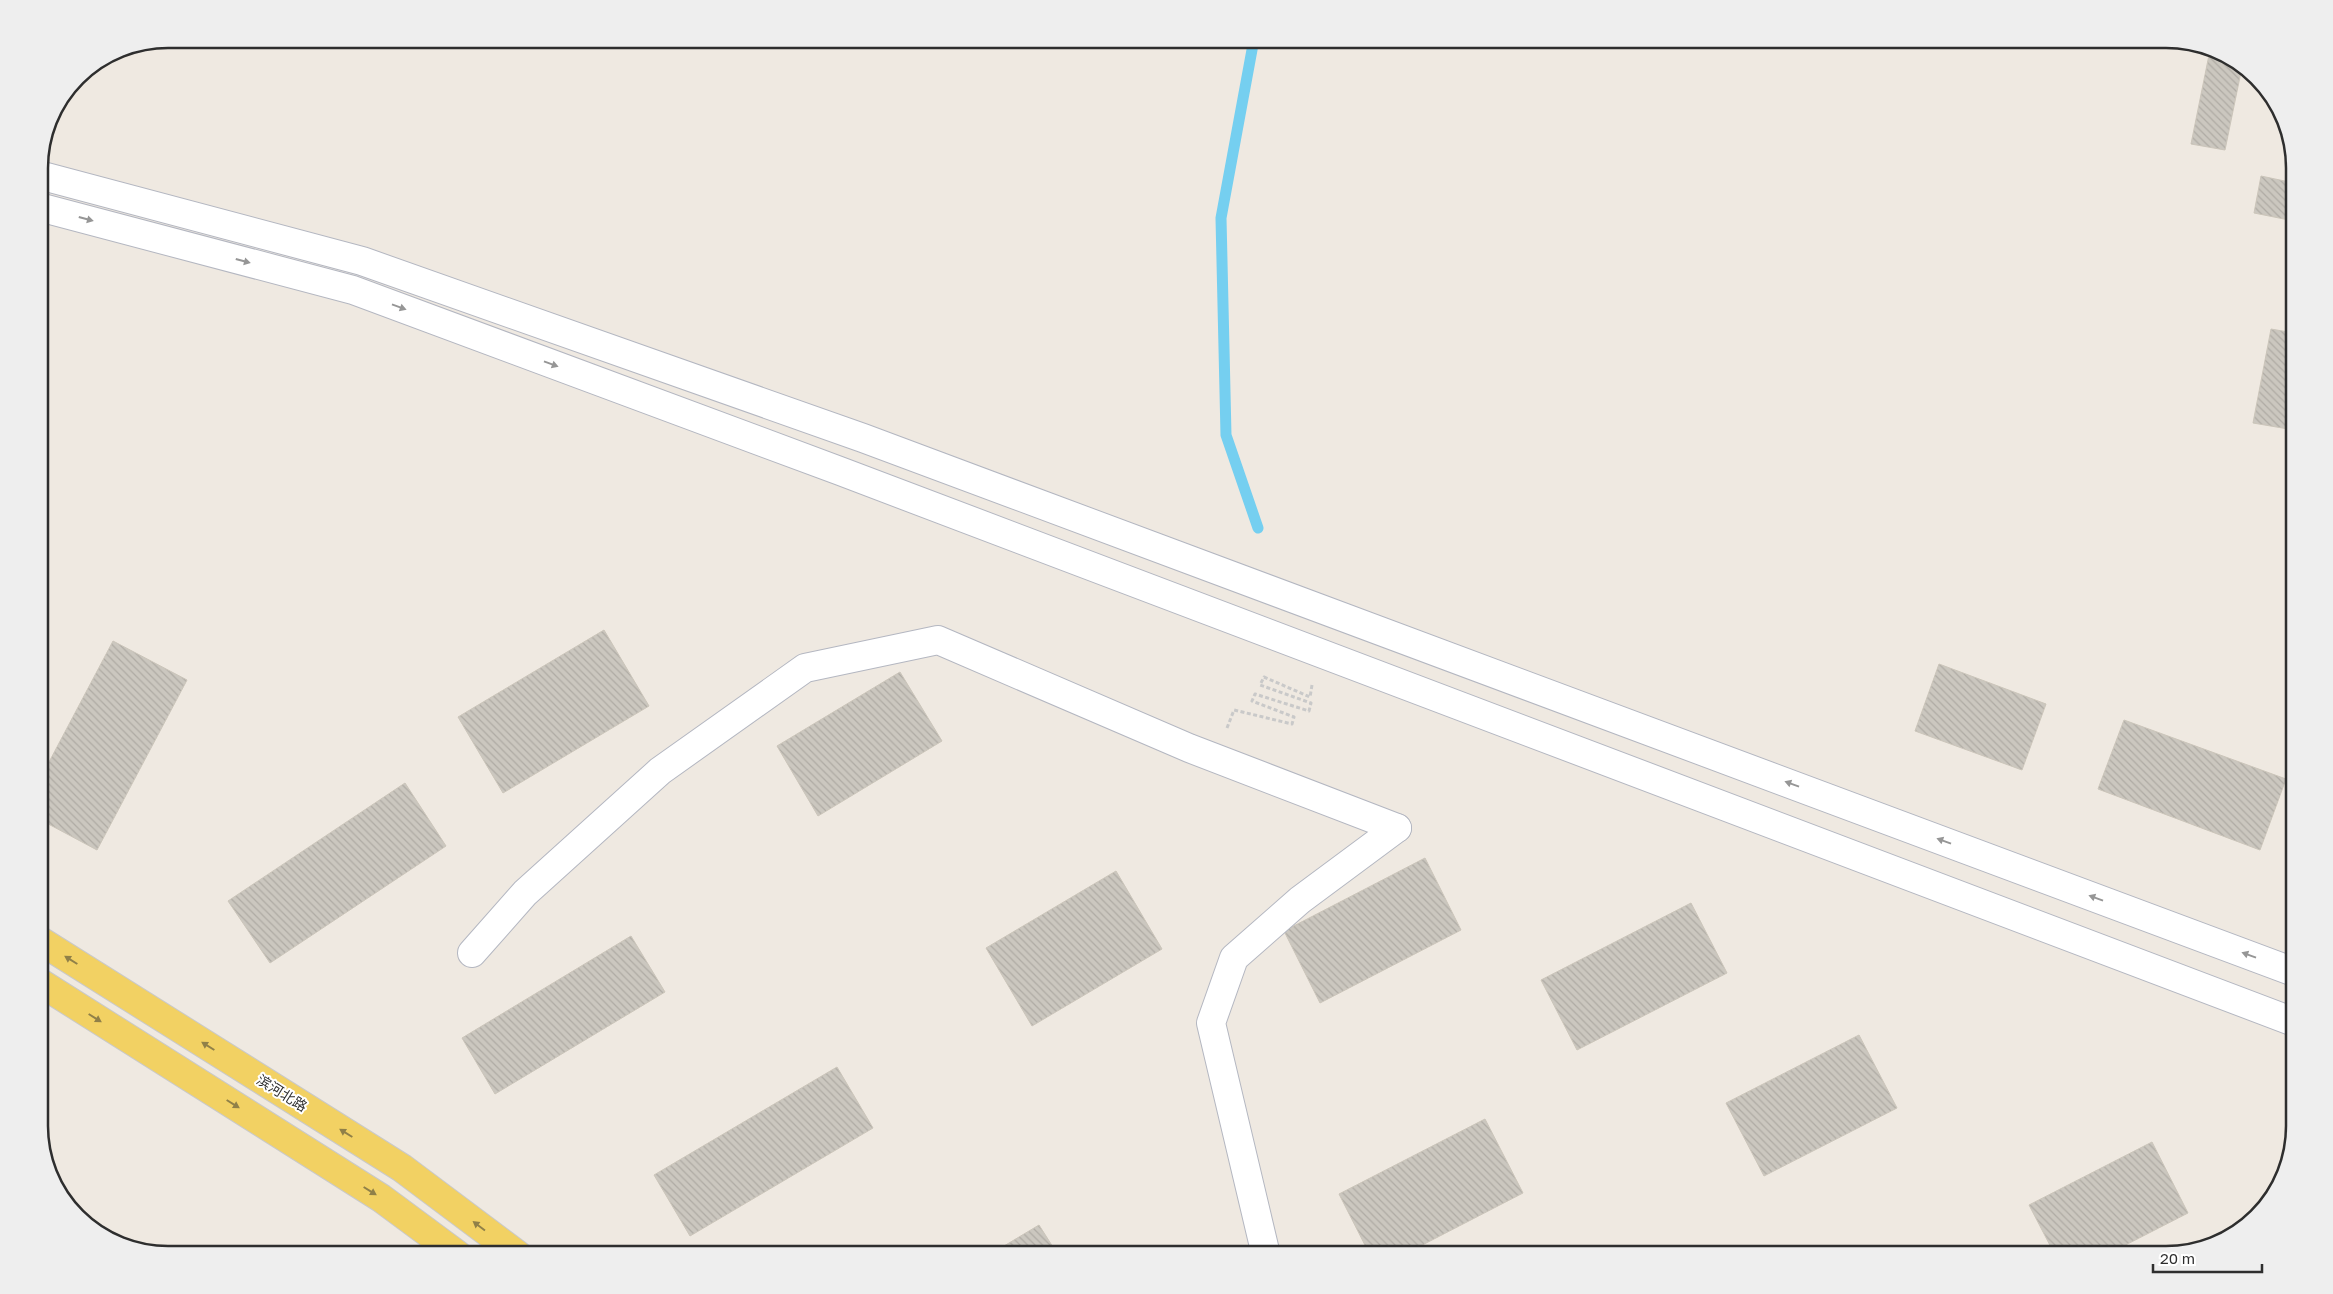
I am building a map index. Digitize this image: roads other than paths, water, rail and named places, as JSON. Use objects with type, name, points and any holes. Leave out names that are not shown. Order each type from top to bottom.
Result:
[{"type":"main road","points":[[48,177],[362,261],[863,438],[2286,969]]},
{"type":"main road","points":[[48,209],[362,294],[840,470],[2286,1019]]},
{"type":"main road","points":[[472,953],[526,894],[660,771],[805,668],[938,640],[1189,748],[1397,828],[1300,900],[1234,958],[1211,1023],[1264,1246]]},
{"type":"main road","name":"滨河北路","points":[[48,946],[402,1168],[506,1246]]},
{"type":"main road","points":[[48,988],[381,1198],[446,1246]]},
{"type":"waterway","points":[[1252,48],[1221,218],[1226,435],[1258,528]]}]
